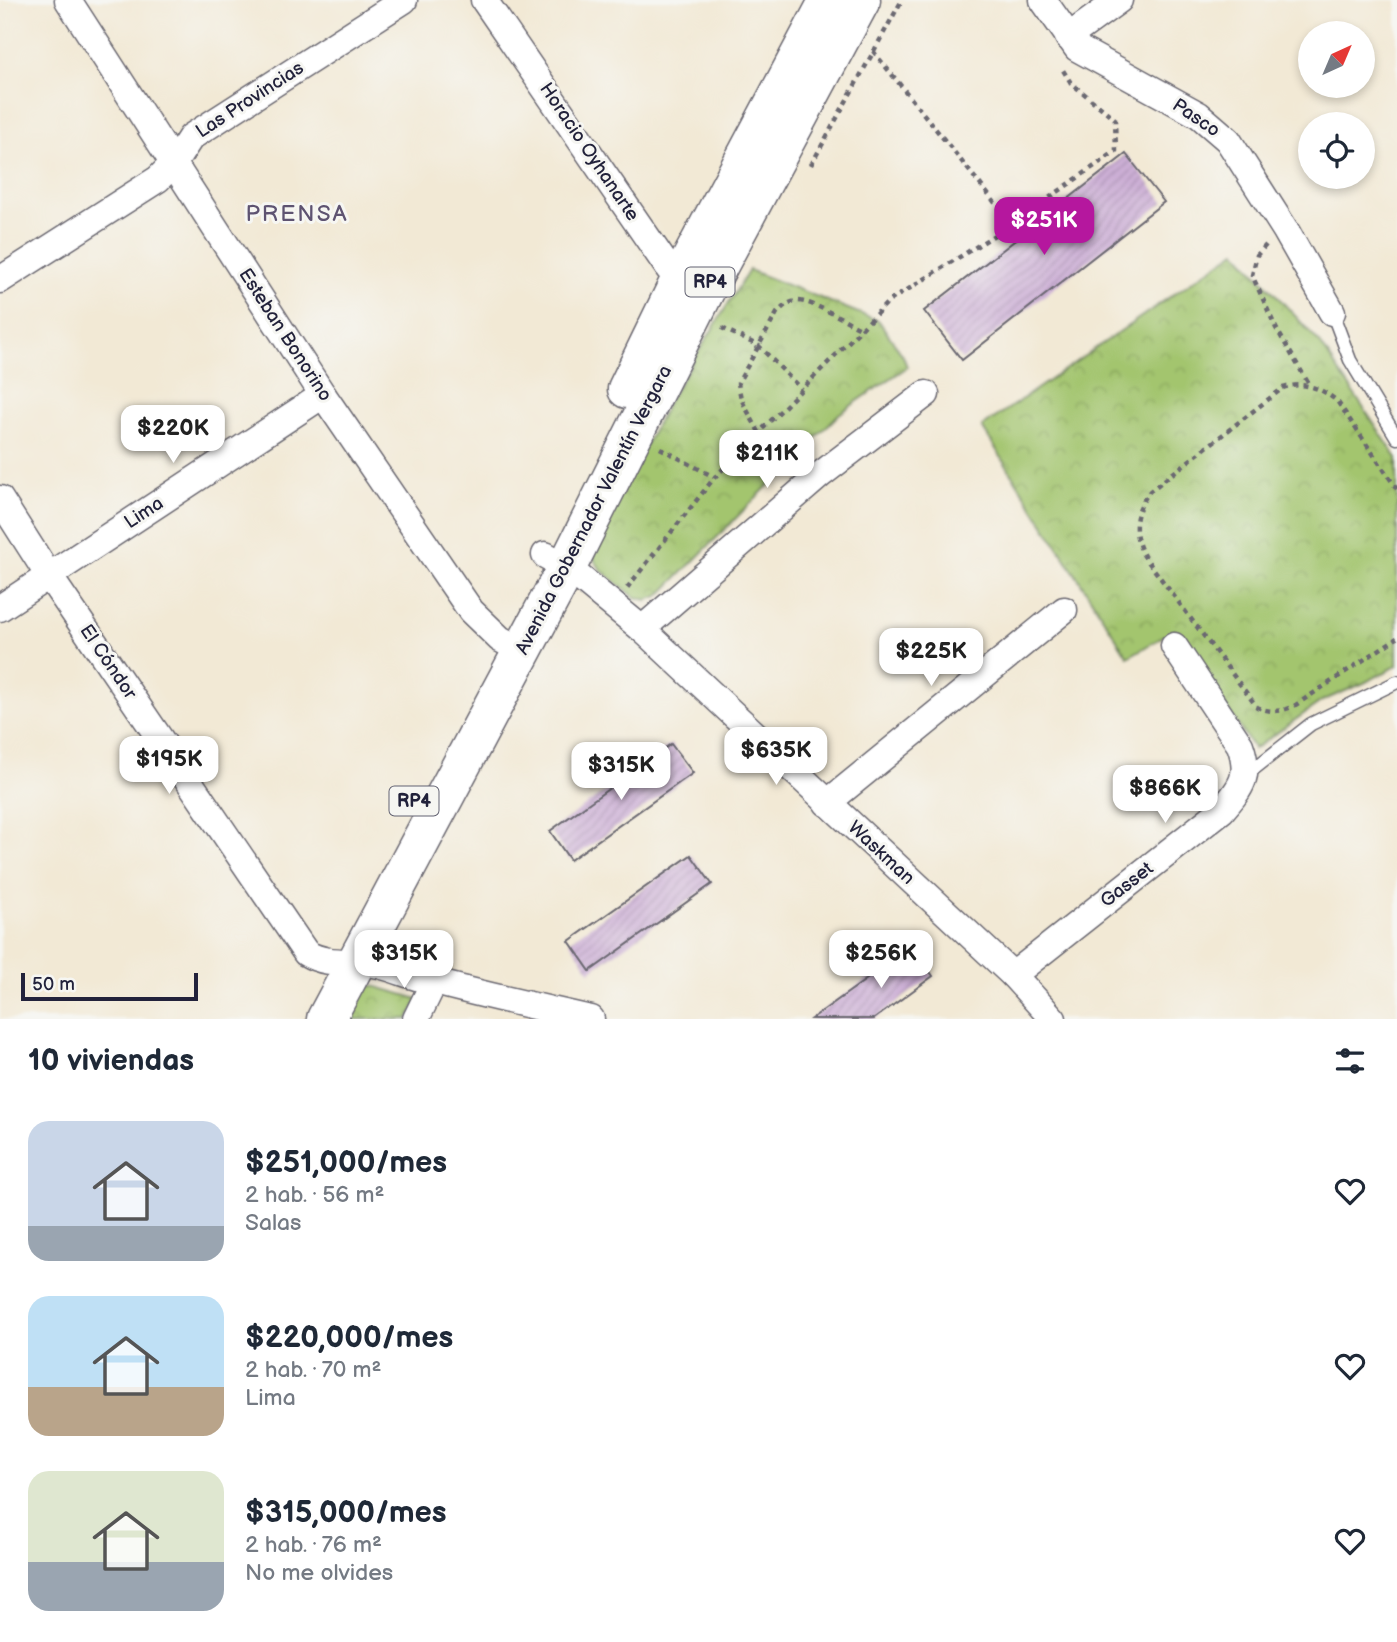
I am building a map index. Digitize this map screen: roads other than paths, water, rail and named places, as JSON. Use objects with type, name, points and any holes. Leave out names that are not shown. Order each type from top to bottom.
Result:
[{"type":"main road","name":"Avenida Gobernador Valentín Vergara","points":[[298,1019],[342,962],[556,561],[829,0]]},
{"type":"main road","name":"Avenida Gobernador Valentín Vergara","points":[[693,284],[861,0]]},
{"type":"main road","name":"Avenida Gobernador Valentín Vergara","points":[[326,1019],[342,962]]},
{"type":"street","name":"Esteban Bonorino","points":[[68,0],[323,395],[471,611],[512,645]]},
{"type":"street","name":"Las Provincias","points":[[0,280],[158,178],[174,163],[191,137],[404,0]]},
{"type":"street","name":"Horacio Oyhanarte","points":[[484,0],[669,269],[693,284]]},
{"type":"street","name":"Pasco","points":[[1043,0],[1077,48],[1199,115],[1212,126],[1236,152],[1286,231],[1332,312]]},
{"type":"street","points":[[1068,37],[1119,0]]},
{"type":"street","points":[[642,629],[820,475],[926,394]]},
{"type":"street","name":"Lima","points":[[0,608],[323,395]]},
{"type":"street","name":"El Cóndor","points":[[0,499],[49,576],[306,953],[318,960],[377,965],[434,982],[591,1019]]},
{"type":"street","name":"Waskman","points":[[556,561],[642,629],[1013,975],[1053,1019]]},
{"type":"street","points":[[827,803],[1064,610]]},
{"type":"street","points":[[1174,646],[1240,745],[1246,761],[1246,775]]},
{"type":"street","name":"Gasset","points":[[1013,975],[1222,810],[1237,793],[1246,775]]},
{"type":"street","points":[[416,1019],[434,982]]},
{"type":"lane","points":[[1332,312],[1350,360],[1397,438]]},
{"type":"lane","points":[[1246,775],[1311,724],[1397,682]]},
{"type":"district","name":"PRENSA","points":[[297,214]]}]
